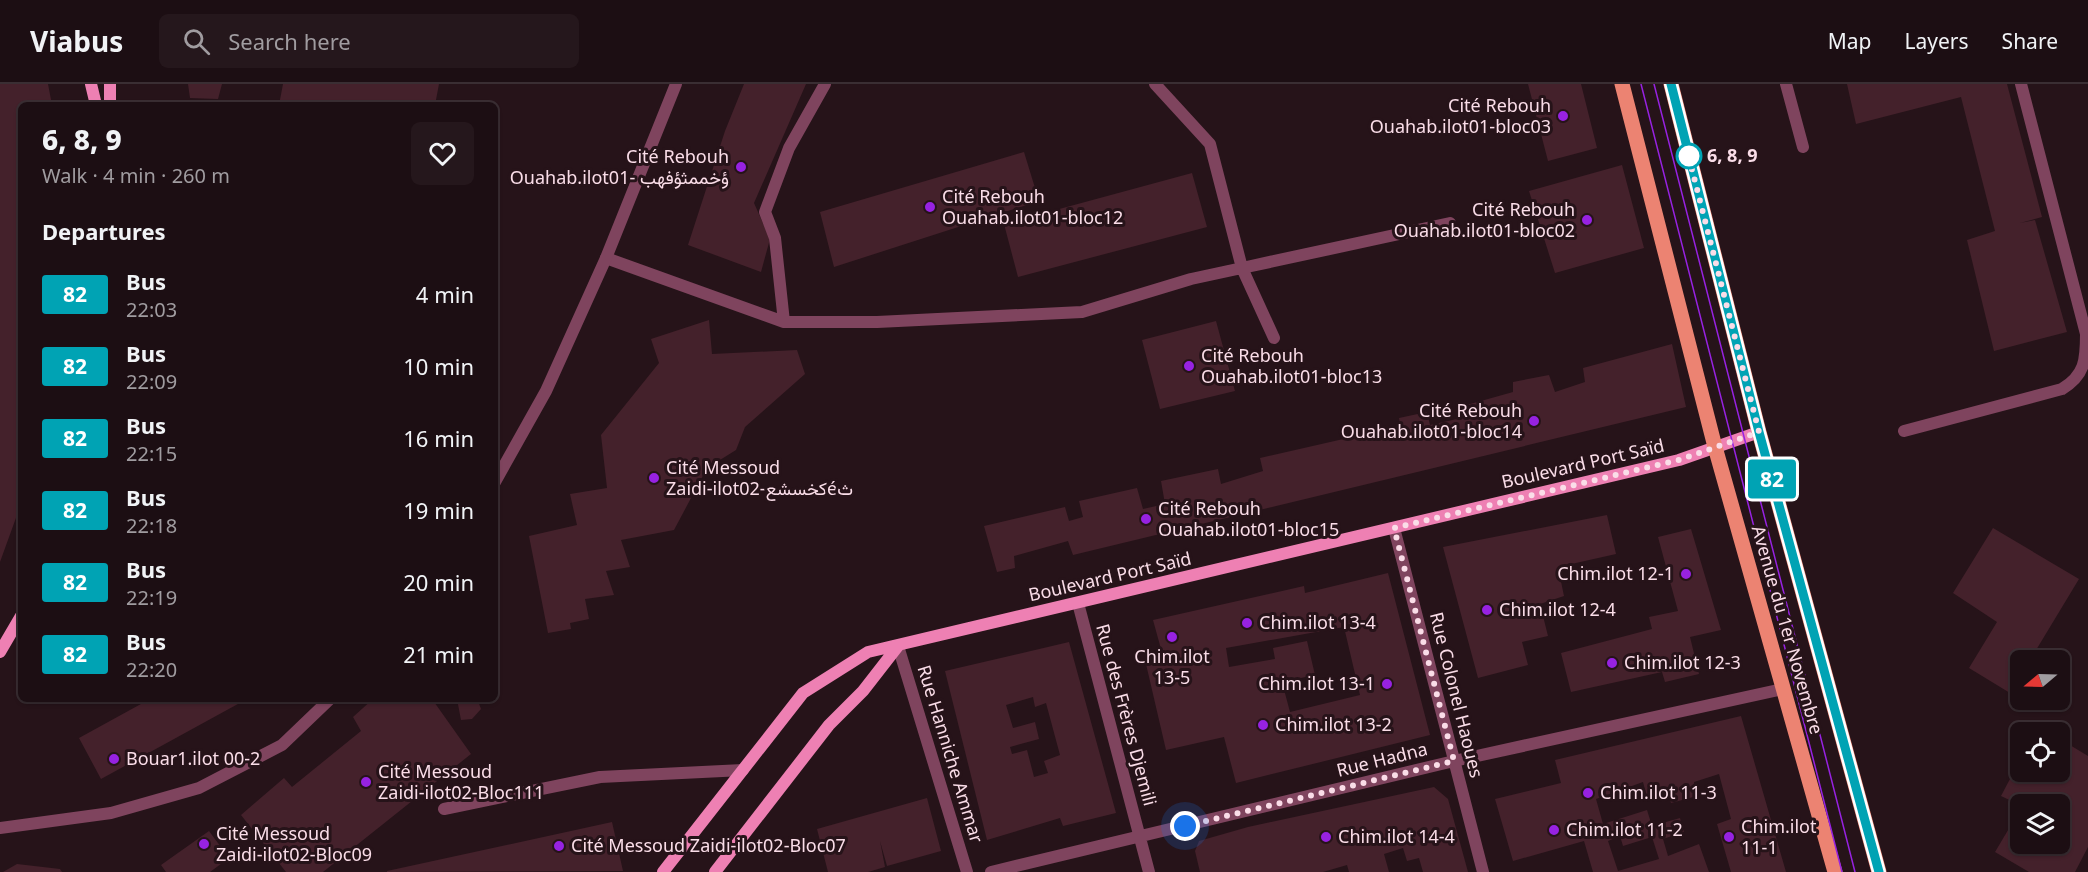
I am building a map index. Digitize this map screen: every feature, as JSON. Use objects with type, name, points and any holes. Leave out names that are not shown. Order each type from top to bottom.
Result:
[{"type":"main road","points":[[91,84],[95,102]]},
{"type":"main road","points":[[110,84],[110,102]]},
{"type":"main road","name":"Avenue du 1er Novembre","points":[[1622,84],[1715,447],[1835,872]]},
{"type":"main road","name":"Avenue du 1er Novembre","points":[[1671,84],[1759,432],[1879,872]]},
{"type":"main road","name":"Boulevard Port Saïd","points":[[663,872],[803,693],[868,652],[1679,460],[1759,432]]},
{"type":"main road","points":[[0,652],[18,621]]},
{"type":"main road","points":[[715,872],[829,725],[863,691],[898,646]]},
{"type":"street","points":[[498,477],[546,391],[606,258],[676,84]]},
{"type":"street","points":[[784,322],[775,238],[765,212],[789,148],[825,84]]},
{"type":"street","points":[[1155,84],[1210,144],[1242,268],[1274,339]]},
{"type":"street","points":[[1786,84],[1803,147]]},
{"type":"street","points":[[1904,431],[2062,389],[2076,380],[2083,366],[2086,334],[2021,84]]},
{"type":"street","points":[[606,258],[784,322],[877,322],[1082,312],[1191,279],[1450,223]]},
{"type":"street","name":"Rue Colonel Haoues","points":[[1394,528],[1483,872]]},
{"type":"street","name":"Rue des Frères Djemili","points":[[1078,603],[1149,872]]},
{"type":"street","name":"Rue Hanniche Ammar","points":[[898,646],[967,872]]},
{"type":"street","name":"Rue Hadna","points":[[991,872],[1454,761],[1783,689]]},
{"type":"street","points":[[0,828],[111,813],[200,788],[282,746],[327,702]]},
{"type":"street","points":[[444,809],[600,777],[743,770]]},
{"type":"building","points":[[0,84],[48,84],[51,102],[18,102],[18,512],[0,562]]},
{"type":"building","points":[[188,84],[222,84],[218,99],[190,98]]},
{"type":"building","points":[[283,84],[439,84],[436,102],[280,102]]},
{"type":"building","name":"Cité Rebouh Ouahab.ilot01- ؤخممثؤفهب","points":[[744,84],[806,84],[754,203],[770,239],[761,272],[688,245],[725,131]]},
{"type":"building","name":"Cité Rebouh Ouahab.ilot01-bloc03","points":[[1528,84],[1581,84],[1597,148],[1548,161]]},
{"type":"building","points":[[1847,84],[2007,84],[2042,217],[2020,223],[2035,220],[2067,332],[1994,351],[1967,240],[1995,231],[1961,97],[1856,124]]},
{"type":"building","name":"Cité Rebouh Ouahab.ilot01-bloc12","points":[[1024,152],[1039,201],[834,267],[820,212]]},
{"type":"building","name":"Cité Rebouh Ouahab.ilot01-bloc02","points":[[1622,165],[1644,248],[1555,273],[1529,191]]},
{"type":"building","points":[[1192,173],[1207,227],[1018,277],[1004,224]]},
{"type":"building","name":"Cité Messoud Zaidi-ilot02-كخسشعéث","points":[[709,320],[712,354],[797,350],[805,374],[745,427],[736,450],[707,468],[674,530],[621,540],[630,567],[606,571],[614,595],[585,599],[589,619],[570,623],[571,629],[548,633],[529,536],[577,525],[570,494],[607,488],[601,435],[659,363],[651,339]]},
{"type":"building","name":"Cité Rebouh Ouahab.ilot01-bloc13","points":[[1216,321],[1235,391],[1160,409],[1142,340]]},
{"type":"building","name":"Cité Rebouh Ouahab.ilot01-bloc14","points":[[1672,344],[1686,407],[1073,555],[1068,541],[1014,556],[1015,568],[997,572],[984,526],[1065,507],[1069,521],[1083,517],[1079,501],[1137,488],[1143,509],[1165,504],[1161,481],[1218,469],[1221,484],[1263,471],[1260,458],[1374,432],[1375,438],[1401,430],[1399,418],[1427,412],[1430,425],[1466,417],[1463,406],[1513,392],[1513,382],[1549,375],[1555,392],[1585,382],[1583,368]]},
{"type":"building","name":"Chim.ilot 12-4","points":[[1607,515],[1616,554],[1558,567],[1564,596],[1540,604],[1548,636],[1522,642],[1528,665],[1478,678],[1443,547]]},
{"type":"building","points":[[1993,528],[2079,579],[2036,650],[2010,650],[2010,693],[1969,668],[1997,622],[1953,593]]},
{"type":"building","points":[[1691,529],[1721,630],[1690,637],[1699,674],[1665,682],[1662,672],[1571,692],[1561,653],[1652,629],[1649,617],[1678,611],[1658,537]]},
{"type":"building","points":[[1388,573],[1430,735],[1236,783],[1224,737],[1166,750],[1146,664],[1164,660],[1153,620],[1304,586],[1305,593]],"holes":[[[1344,627],[1360,695],[1290,712],[1282,682],[1315,675],[1307,641],[1273,648],[1275,659],[1229,667],[1226,648]]]},
{"type":"building","points":[[1069,642],[1116,813],[1063,826],[1060,818],[987,840],[945,671]],"holes":[[[1033,697],[1035,707],[1046,703],[1060,755],[1044,761],[1048,773],[1034,777],[1027,750],[1012,754],[1010,747],[1039,739],[1035,722],[1013,728],[1006,705]]]},
{"type":"building","name":"Bouar1.ilot 00-2","points":[[145,702],[242,702],[101,779],[79,738]]},
{"type":"building","name":"Cité Messoud Zaidi-ilot02-Bloc111","points":[[370,702],[434,702],[471,754],[323,872],[286,872],[241,815],[284,778],[292,787],[361,731],[353,717]]},
{"type":"building","points":[[458,702],[478,702],[481,709],[472,719],[461,720]]},
{"type":"building","points":[[1741,716],[1786,872],[1731,872],[1717,824],[1731,819],[1719,774],[1694,782],[1697,796],[1671,803],[1667,790],[1647,797],[1643,782],[1596,799],[1603,824],[1647,810],[1652,826],[1680,818],[1684,832],[1663,839],[1668,856],[1699,844],[1709,872],[1593,872],[1584,841],[1513,861],[1495,799],[1561,783],[1555,760]],"holes":[[[1620,836],[1623,846],[1652,837],[1659,859],[1618,871],[1608,841]]]},
{"type":"building","points":[[2070,745],[2088,756],[2088,847],[2075,872],[2029,872],[1995,852],[2010,827],[2010,854],[2070,854],[2070,794],[2010,794],[2010,800],[2001,796],[2010,779],[2010,782],[2070,782]]},
{"type":"building","points":[[1434,787],[1448,799],[1468,872],[1423,872],[1419,858],[1407,861],[1403,848],[1384,854],[1389,872],[1349,872],[1347,865],[1323,872],[1200,872],[1195,851],[1199,841],[1248,827]]},
{"type":"building","points":[[927,798],[941,851],[887,866],[880,841],[885,867],[868,872],[828,872],[817,829]]},
{"type":"building","name":"Cité Messoud Zaidi-ilot02-Bloc07","points":[[612,822],[623,871],[387,872],[387,871]]},
{"type":"building","name":"Cité Messoud Zaidi-ilot02-Bloc09","points":[[209,831],[229,858],[210,872],[166,872],[161,865]]},
{"type":"building","points":[[17,864],[60,869],[62,872],[3,872]]},
{"type":"tram line","points":[[1641,84],[1842,872]]},
{"type":"tram line","points":[[1654,84],[1855,872]]},
{"type":"bus line","name":"82","points":[[1671,84],[1759,432],[1879,872]]},
{"type":"place","name":"Cité Rebouh Ouahab.ilot01-bloc03","points":[[1563,116]]},
{"type":"place","name":"6, 8, 9","points":[[1689,156]]},
{"type":"place","name":"Cité Rebouh Ouahab.ilot01- ؤخممثؤفهب","points":[[741,167]]},
{"type":"place","name":"Cité Rebouh Ouahab.ilot01-bloc12","points":[[930,207]]},
{"type":"place","name":"Cité Rebouh Ouahab.ilot01-bloc02","points":[[1587,220]]},
{"type":"place","name":"Cité Rebouh Ouahab.ilot01-bloc13","points":[[1189,366]]},
{"type":"place","name":"Cité Rebouh Ouahab.ilot01-bloc14","points":[[1534,421]]},
{"type":"place","name":"Cité Messoud Zaidi-ilot02-كخسشعéث","points":[[654,478]]},
{"type":"place","name":"Cité Rebouh Ouahab.ilot01-bloc15","points":[[1146,519]]},
{"type":"place","name":"Chim.ilot 12-1","points":[[1686,574]]},
{"type":"place","name":"Chim.ilot 12-4","points":[[1487,610]]},
{"type":"place","name":"Chim.ilot 13-4","points":[[1247,623]]},
{"type":"place","name":"Chim.ilot 13-5","points":[[1172,637]]},
{"type":"place","name":"Chim.ilot 12-3","points":[[1612,663]]},
{"type":"place","name":"Chim.ilot 13-1","points":[[1387,684]]},
{"type":"place","name":"Chim.ilot 13-2","points":[[1263,725]]},
{"type":"place","name":"Bouar1.ilot 00-2","points":[[114,759]]},
{"type":"place","name":"Cité Messoud Zaidi-ilot02-Bloc111","points":[[366,782]]},
{"type":"place","name":"Chim.ilot 11-3","points":[[1588,793]]},
{"type":"place","name":"Chim.ilot 11-2","points":[[1554,830]]},
{"type":"place","name":"Chim.ilot 14-4","points":[[1326,837]]},
{"type":"place","name":"Chim.ilot 11-1","points":[[1729,837]]},
{"type":"place","name":"Cité Messoud Zaidi-ilot02-Bloc09","points":[[204,844]]},
{"type":"place","name":"Cité Messoud Zaidi-ilot02-Bloc07","points":[[559,846]]},
{"type":"route","points":[[1185,826],[1454,761],[1394,528],[1679,460],[1759,432],[1687,150],[1689,156]]}]
